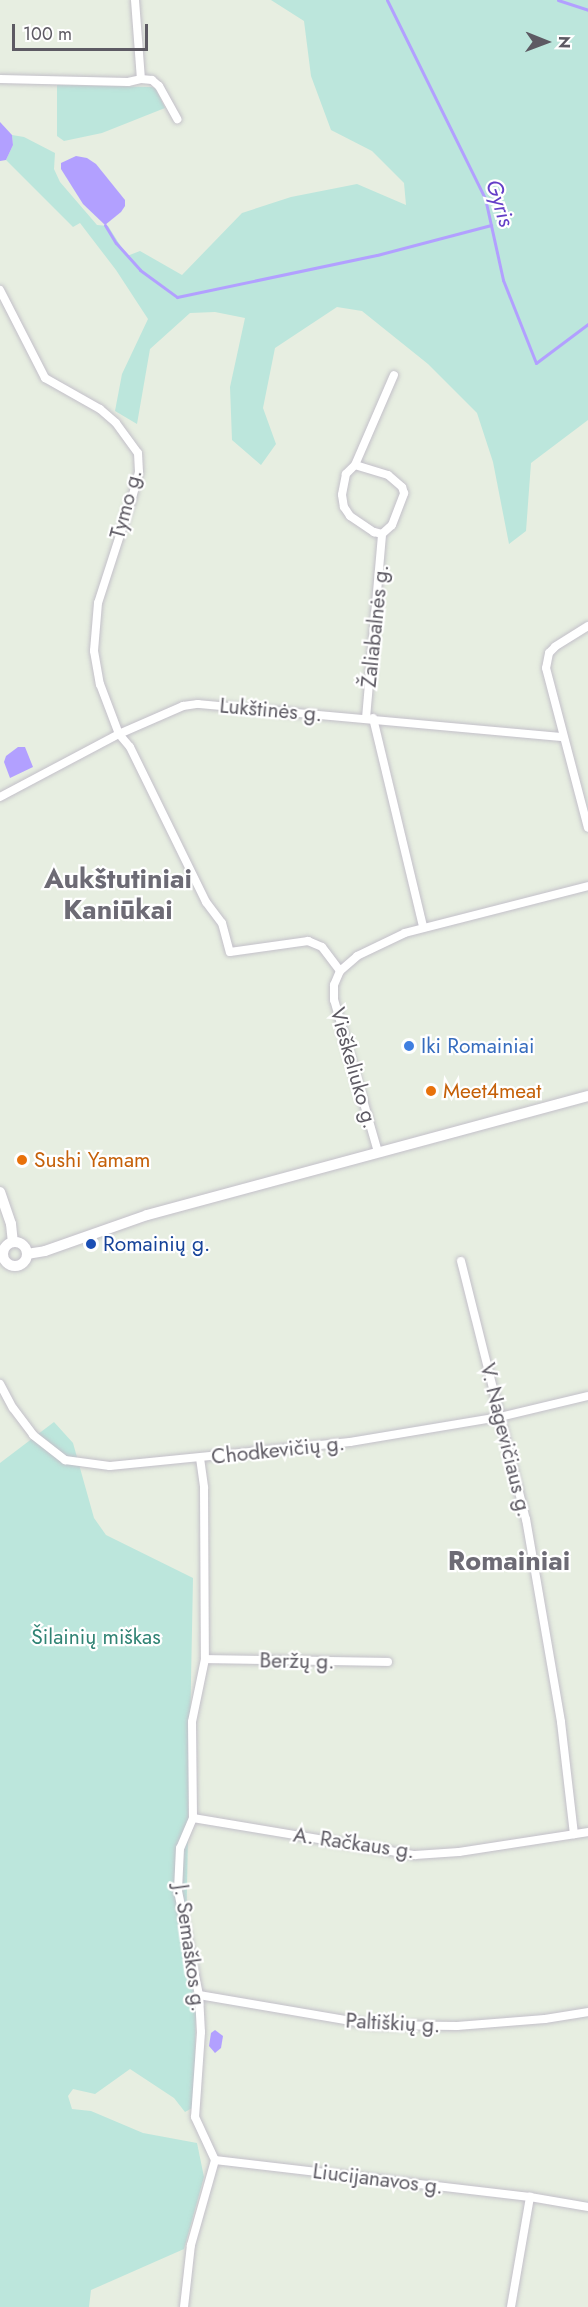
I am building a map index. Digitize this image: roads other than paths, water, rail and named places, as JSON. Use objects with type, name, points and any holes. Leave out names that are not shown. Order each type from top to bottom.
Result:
[{"type":"main road","points":[[27,1254],[45,1251],[147,1215],[588,1096]]},
{"type":"main road","points":[[0,1192],[13,1242]]},
{"type":"main road","points":[[13,1242],[21,1243],[27,1254],[24,1262],[17,1266],[3,1265],[3,1250],[13,1242]]},
{"type":"street","points":[[135,0],[141,79]]},
{"type":"street","points":[[0,79],[128,82],[141,79],[152,80],[159,86],[177,119]]},
{"type":"street","name":"Tymo g.","points":[[0,290],[45,378],[100,409],[116,423],[138,453],[138,472],[134,491],[98,603],[94,651],[100,684],[119,734],[130,747],[200,892],[222,923],[230,952],[308,941],[322,947],[340,971]]},
{"type":"street","name":"Žaliabalnės g.","points":[[382,534],[374,532],[350,516],[342,495],[346,474],[355,465],[394,375]]},
{"type":"street","name":"Žaliabalnės g.","points":[[355,465],[388,475],[402,487],[402,501],[392,525],[382,534],[370,718]]},
{"type":"street","points":[[588,626],[555,647],[547,660],[546,678],[588,828]]},
{"type":"street","name":"Lukštinės g.","points":[[0,797],[119,734],[183,706],[198,704],[563,737]]},
{"type":"street","points":[[370,718],[423,927]]},
{"type":"street","points":[[340,971],[347,962],[379,943],[423,927],[588,886]]},
{"type":"street","name":"Vieškeliuko g.","points":[[340,971],[334,985],[334,1000],[378,1152]]},
{"type":"street","name":"V. Nagevičiaus g.","points":[[461,1261],[526,1519],[561,1722],[574,1834]]},
{"type":"street","name":"Chodkevičių g.","points":[[0,1384],[13,1408],[33,1435],[65,1460],[110,1466],[350,1442],[500,1417],[588,1396]]},
{"type":"street","name":"J. Semaškos g.","points":[[200,1458],[204,1488],[205,1659],[192,1722],[193,1818],[180,1848],[178,1891],[199,1995],[201,2032],[195,2117],[215,2160]]},
{"type":"street","name":"Beržų g.","points":[[205,1659],[388,1662]]},
{"type":"street","name":"A. Račkaus g.","points":[[193,1818],[415,1855],[459,1852],[588,1832]]},
{"type":"street","name":"Paltiškių g.","points":[[199,1995],[374,2025],[457,2025],[545,2019],[588,2012]]},
{"type":"street","points":[[184,2307],[191,2245],[215,2160]]},
{"type":"street","name":"Liucijanavos g.","points":[[215,2160],[530,2197],[588,2207]]},
{"type":"street","points":[[511,2307],[530,2197]]},
{"type":"waterway","name":"Gyris","points":[[387,0],[485,198],[503,280],[536,363],[588,324]]},
{"type":"waterway","points":[[558,0],[588,10]]},
{"type":"waterway","points":[[105,225],[116,243],[140,270],[177,297],[377,255],[491,225]]},
{"type":"place","name":"Iki Romainiai","points":[[409,1046]]},
{"type":"place","name":"Meet4meat","points":[[431,1091]]},
{"type":"place","name":"Sushi Yamam","points":[[22,1160]]},
{"type":"place","name":"Romainių g.","points":[[91,1244]]},
{"type":"district","name":"Aukštutiniai Kaniūkai","points":[[118,894]]},
{"type":"district","name":"Romainiai","points":[[509,1561]]},
{"type":"park label","name":"Šilainių miškas","points":[[96,1637]]}]
